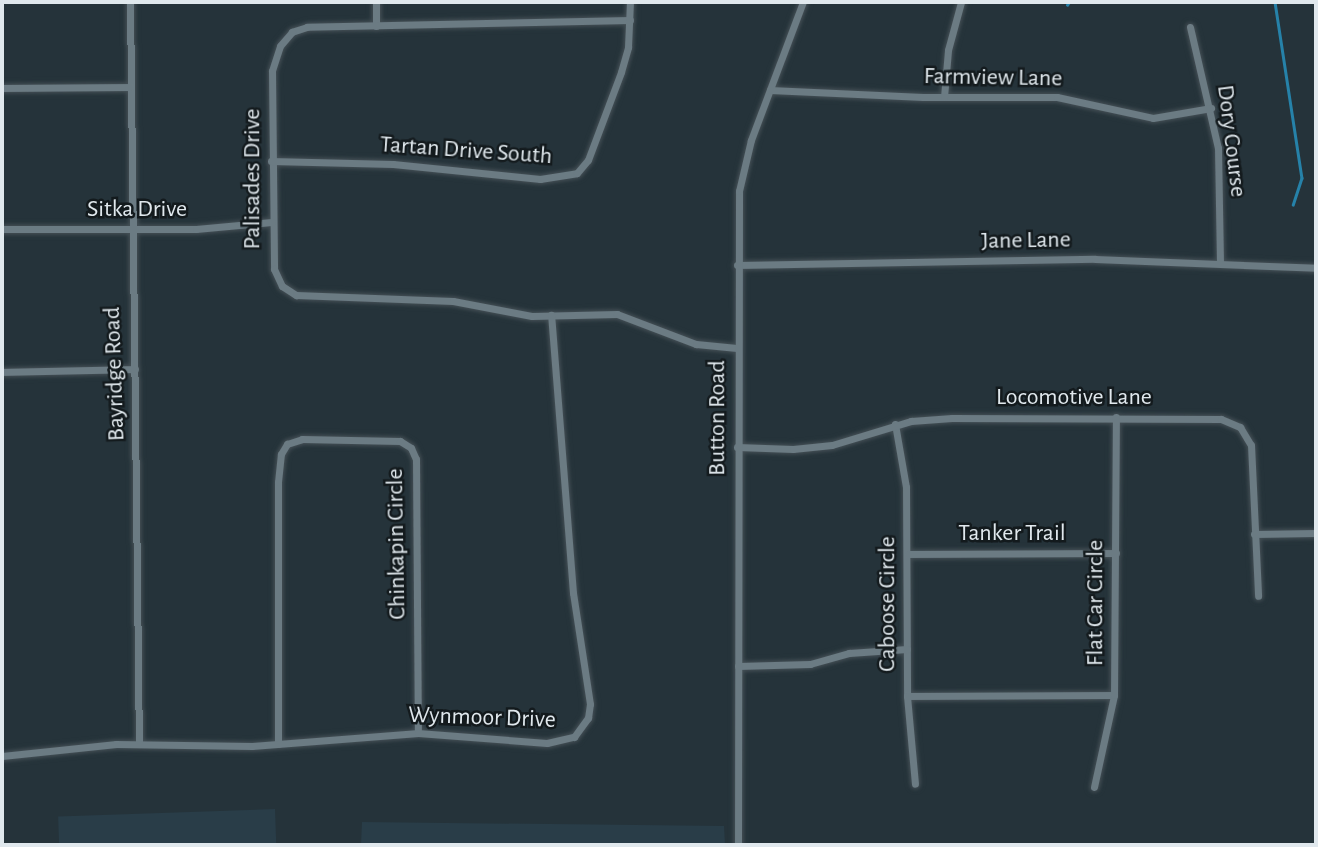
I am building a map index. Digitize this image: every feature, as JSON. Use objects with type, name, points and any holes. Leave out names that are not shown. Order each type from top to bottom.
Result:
[{"type":"street","name":"Bayridge Road","points":[[130,2],[130,228],[135,369],[139,744]]},
{"type":"street","points":[[376,2],[376,26]]},
{"type":"street","points":[[629,20],[630,2]]},
{"type":"street","name":"Button Road","points":[[738,845],[737,265],[743,167],[803,2]]},
{"type":"street","points":[[944,97],[948,50],[961,2]]},
{"type":"street","name":"Palisades Drive","points":[[629,20],[307,27],[292,32],[280,46],[272,71],[274,269],[282,286],[296,295],[444,300],[498,313],[617,314],[696,344],[737,348]]},
{"type":"street","name":"Tartan Drive South","points":[[271,161],[393,164],[540,179],[577,173],[587,160],[621,72],[629,20]]},
{"type":"street","name":"Dory Course","points":[[1190,27],[1211,108],[1220,174],[1220,262]]},
{"type":"street","points":[[2,88],[130,87]]},
{"type":"street","name":"Farmview Lane","points":[[770,90],[944,97],[1057,97],[1153,118],[1211,108]]},
{"type":"street","name":"Sitka Drive","points":[[2,229],[196,229],[272,222]]},
{"type":"street","name":"Jane Lane","points":[[737,265],[1220,262],[1316,268]]},
{"type":"street","name":"Wynmoor Drive","points":[[2,757],[139,744],[278,744],[418,733],[547,743],[575,737],[588,718],[589,692],[573,593],[551,315]]},
{"type":"street","points":[[2,372],[135,369]]},
{"type":"street","name":"Flat Car Circle","points":[[1094,787],[1114,695],[1116,417]]},
{"type":"street","name":"Locomotive Lane","points":[[737,447],[793,449],[832,445],[895,424],[952,418],[1222,419],[1240,427],[1251,445],[1258,596]]},
{"type":"street","name":"Caboose Circle","points":[[895,424],[906,487],[907,696],[915,784]]},
{"type":"street","name":"Chinkapin Circle","points":[[278,744],[278,482],[281,454],[287,444],[302,439],[400,441],[411,448],[416,459],[418,733]]},
{"type":"street","points":[[1254,534],[1316,533]]},
{"type":"street","name":"Tanker Trail","points":[[908,554],[1116,553]]},
{"type":"street","points":[[738,666],[810,664],[849,653],[907,649]]},
{"type":"street","points":[[907,696],[1114,695]]},
{"type":"shaded area","points":[[275,809],[276,845],[59,845],[58,817]]},
{"type":"shaded area","points":[[362,822],[724,826],[725,845],[361,845]]},
{"type":"waterway","points":[[1275,2],[1302,178],[1293,205]]}]
